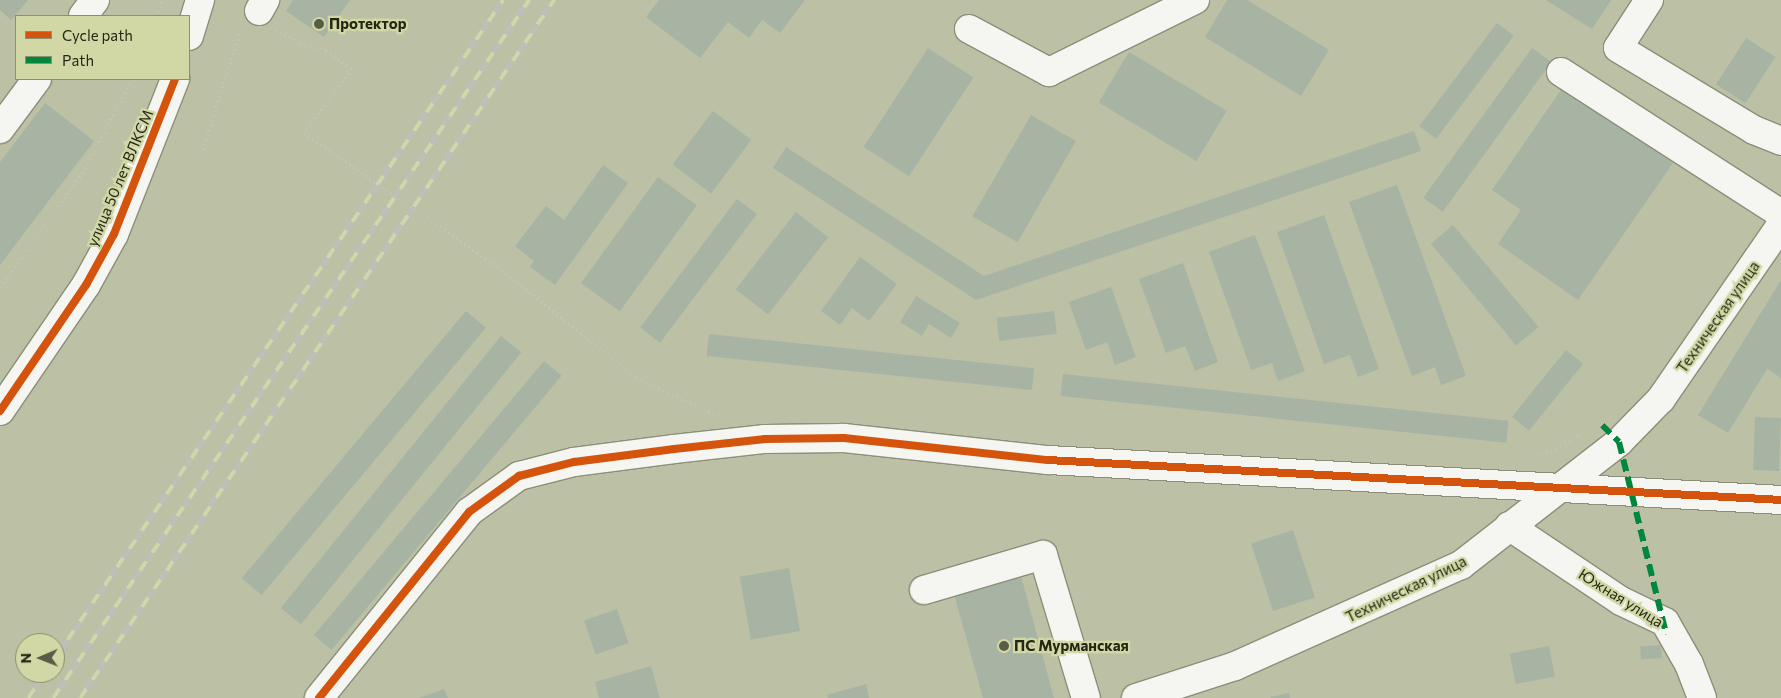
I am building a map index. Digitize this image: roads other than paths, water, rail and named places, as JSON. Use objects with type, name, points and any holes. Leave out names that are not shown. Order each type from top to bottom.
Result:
[{"type":"street","points":[[84,15],[95,0]]},
{"type":"street","points":[[969,29],[1048,72],[1195,0]]},
{"type":"street","points":[[1648,0],[1618,48],[1754,130],[1781,141]]},
{"type":"street","points":[[190,32],[198,1]]},
{"type":"street","points":[[1561,72],[1781,214]]},
{"type":"street","points":[[0,129],[36,80]]},
{"type":"street","name":"улица 50 лет ВЛКСМ","points":[[0,410],[86,285],[114,234],[175,80]]},
{"type":"street","name":"Техническая улица","points":[[1136,698],[1235,666],[1383,603],[1462,565],[1509,526],[1619,442],[1661,399],[1781,226]]},
{"type":"street","points":[[319,698],[469,512],[519,476],[574,462],[765,439],[844,438],[1048,460],[1781,500]]},
{"type":"street","name":"Южная улица","points":[[1509,526],[1621,601],[1665,622],[1689,664],[1702,698]]},
{"type":"street","points":[[924,590],[1043,555],[1086,698]]},
{"type":"railway","points":[[65,643],[503,0]]},
{"type":"railway","points":[[53,698],[529,0]]},
{"type":"railway","points":[[80,698],[554,0]]},
{"type":"railway","points":[[28,698],[38,683]]},
{"type":"place","name":"Протектор","points":[[319,24]]},
{"type":"place","name":"ПС Мурманская","points":[[1004,646]]}]
